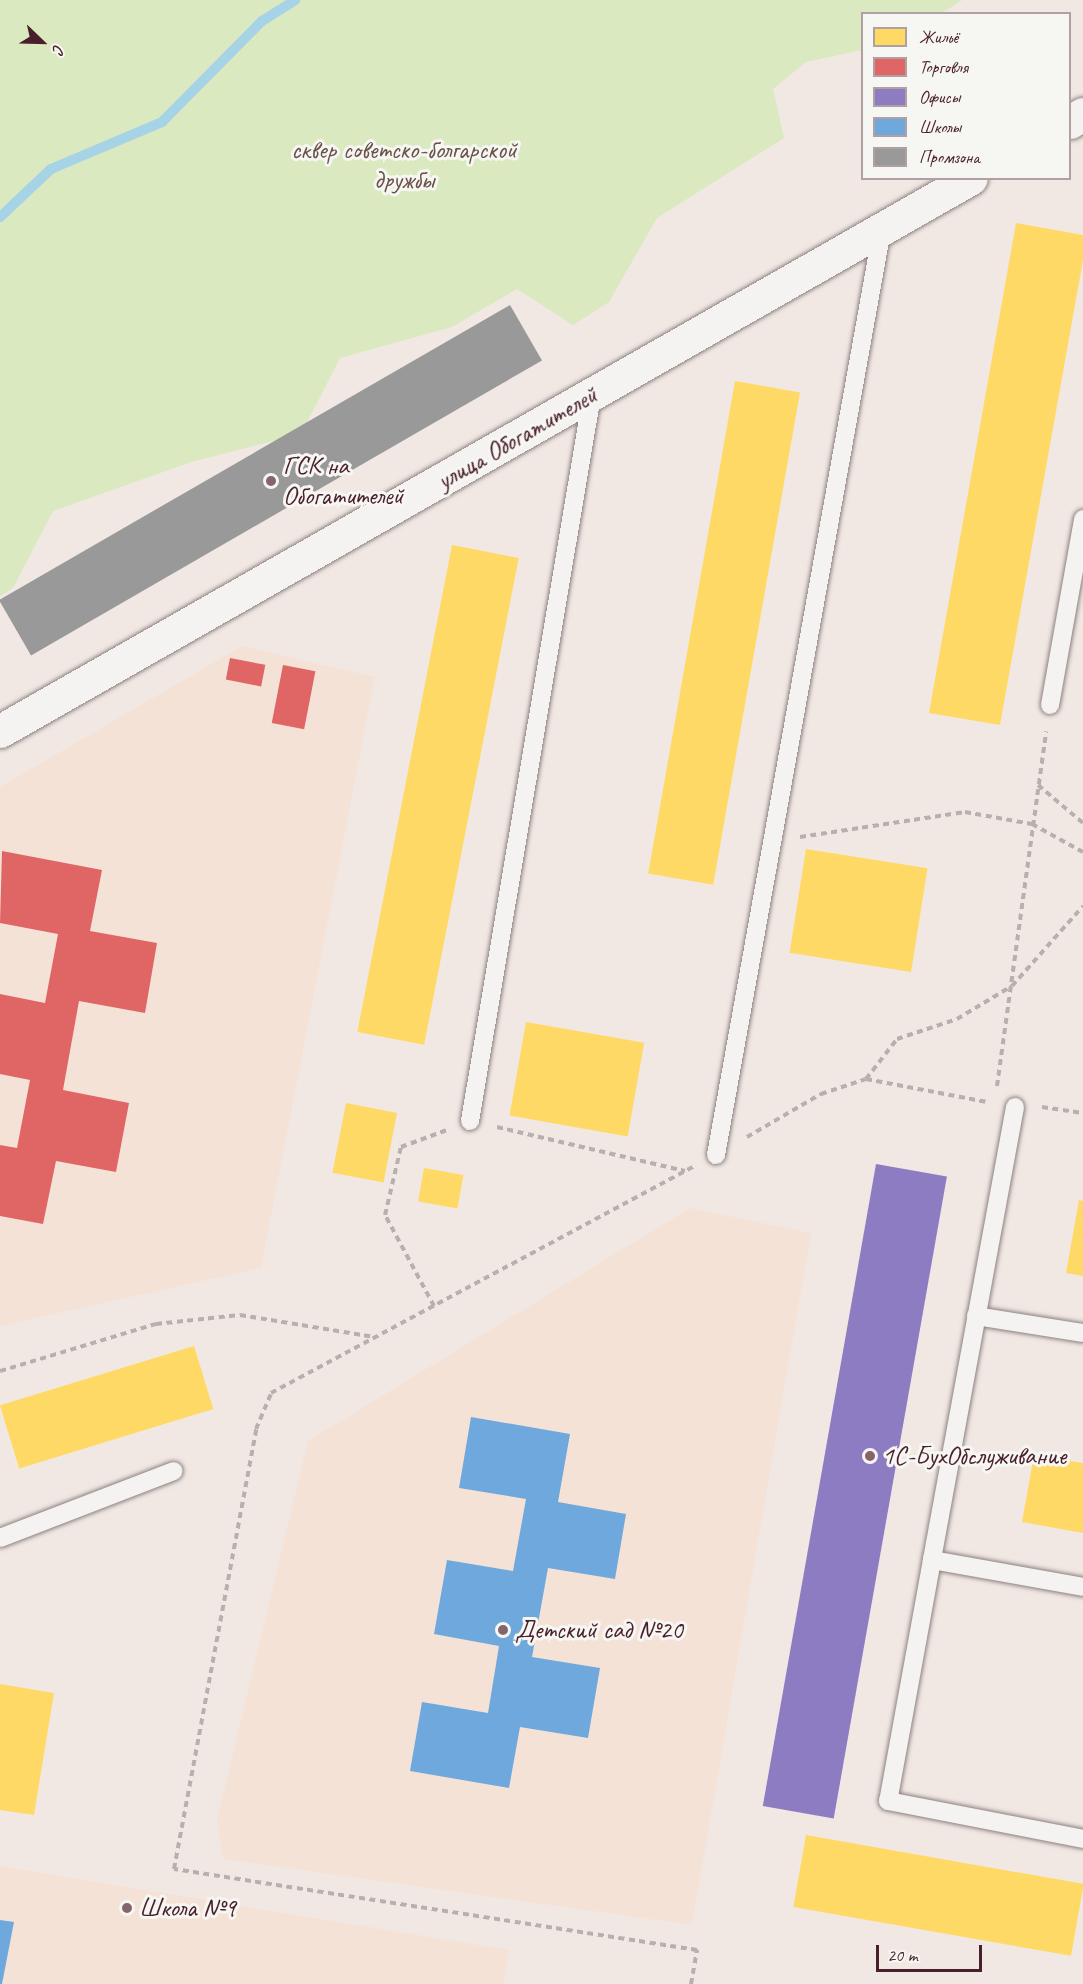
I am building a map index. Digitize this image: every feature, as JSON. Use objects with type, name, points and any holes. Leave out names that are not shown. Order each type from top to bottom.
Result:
[{"type":"street","name":"улица Обогатителей","points":[[0,731],[969,180]]},
{"type":"lane","points":[[716,1155],[775,839],[882,230]]},
{"type":"lane","points":[[470,1121],[592,395]]},
{"type":"lane","points":[[1050,705],[1083,519]]},
{"type":"lane","points":[[1015,1107],[888,1801],[1083,1839]]},
{"type":"lane","points":[[976,1316],[1083,1333]]},
{"type":"lane","points":[[0,1538],[174,1471]]},
{"type":"lane","points":[[932,1560],[1083,1587]]},
{"type":"path","points":[[995,1104],[1050,705]]},
{"type":"path","points":[[1038,785],[1083,823]]},
{"type":"path","points":[[775,839],[857,832],[965,812],[1032,824],[1083,852]]},
{"type":"path","points":[[866,1079],[897,1039],[957,1019],[1012,986],[1083,906]]},
{"type":"path","points":[[692,1984],[697,1950],[174,1869],[256,1429],[271,1393],[687,1171],[821,1094],[866,1079],[995,1104],[1083,1113]]},
{"type":"path","points":[[434,1306],[385,1215],[401,1147],[470,1121],[687,1171]]},
{"type":"path","points":[[0,1371],[156,1324],[240,1315],[376,1337]]},
{"type":"shaded area","points":[[242,646],[375,677],[261,1268],[0,1326],[0,787]]},
{"type":"shaded area","name":"Детский сад №20","points":[[690,1208],[811,1233],[692,1925],[223,1859],[217,1820],[308,1441]]},
{"type":"shaded area","name":"Школа №9","points":[[0,1866],[509,1950],[503,1984],[0,1984]]},
{"type":"green space","name":"сквер советско-болгарской дружбы","points":[[0,0],[962,0],[944,12],[861,12],[861,50],[806,62],[773,89],[784,138],[657,218],[609,302],[573,325],[517,289],[452,327],[340,358],[301,434],[191,462],[53,511],[13,588],[0,596]]},
{"type":"building: Жильё","points":[[1016,223],[1083,235],[1083,260],[1000,725],[929,713]]},
{"type":"building: Жильё","points":[[735,381],[800,392],[713,885],[648,873]]},
{"type":"building: Жильё","points":[[452,545],[519,558],[424,1045],[357,1032]]},
{"type":"building: Жильё","points":[[806,849],[927,868],[911,972],[790,953]]},
{"type":"building: Жильё","points":[[526,1022],[644,1043],[628,1136],[510,1116]]},
{"type":"building: Жильё","points":[[346,1103],[397,1113],[383,1183],[332,1173]]},
{"type":"building: Жильё","points":[[424,1168],[463,1175],[457,1208],[418,1201]]},
{"type":"building: Жильё","points":[[1079,1200],[1083,1201],[1083,1276],[1066,1273]]},
{"type":"building: Жильё","points":[[194,1346],[213,1409],[19,1468],[0,1405]]},
{"type":"building: Жильё","points":[[1034,1455],[1083,1463],[1083,1533],[1022,1522]]},
{"type":"building: Жильё","points":[[0,1684],[54,1693],[34,1815],[0,1810]]},
{"type":"building: Жильё","points":[[806,1835],[1083,1884],[1071,1956],[793,1907]]},
{"type":"building: Торговля","points":[[230,658],[265,665],[261,686],[226,680]]},
{"type":"building: Торговля","points":[[283,665],[315,671],[304,729],[272,723]]},
{"type":"building: Торговля","points":[[2,851],[102,870],[90,931],[157,943],[145,1013],[79,1001],[63,1090],[129,1103],[116,1172],[56,1161],[43,1224],[0,1216],[0,1145],[17,1148],[30,1080],[0,1074],[0,994],[45,1003],[58,934],[0,923]]},
{"type":"building: Офисы","points":[[876,1164],[947,1177],[834,1819],[763,1806]]},
{"type":"building: Школы","points":[[471,1417],[570,1434],[558,1502],[626,1514],[615,1579],[548,1568],[532,1657],[600,1668],[588,1738],[520,1727],[509,1788],[410,1771],[422,1702],[488,1713],[499,1646],[434,1634],[447,1560],[513,1571],[526,1499],[459,1488]]},
{"type":"building: Школы","points":[[0,1920],[14,1922],[2,1984],[0,1984]]},
{"type":"building: Промзона","name":"ГСК на Обогатителей","points":[[510,305],[542,360],[31,655],[0,599]]},
{"type":"waterway","points":[[0,217],[51,169],[162,122],[262,21],[295,0]]},
{"type":"place","name":"ГСК на Обогатителей","points":[[271,481]]},
{"type":"place","name":"1С-БухОбслуживание","points":[[870,1456]]},
{"type":"place","name":"Детский сад №20","points":[[503,1630]]},
{"type":"place","name":"Школа №9","points":[[127,1908]]}]
